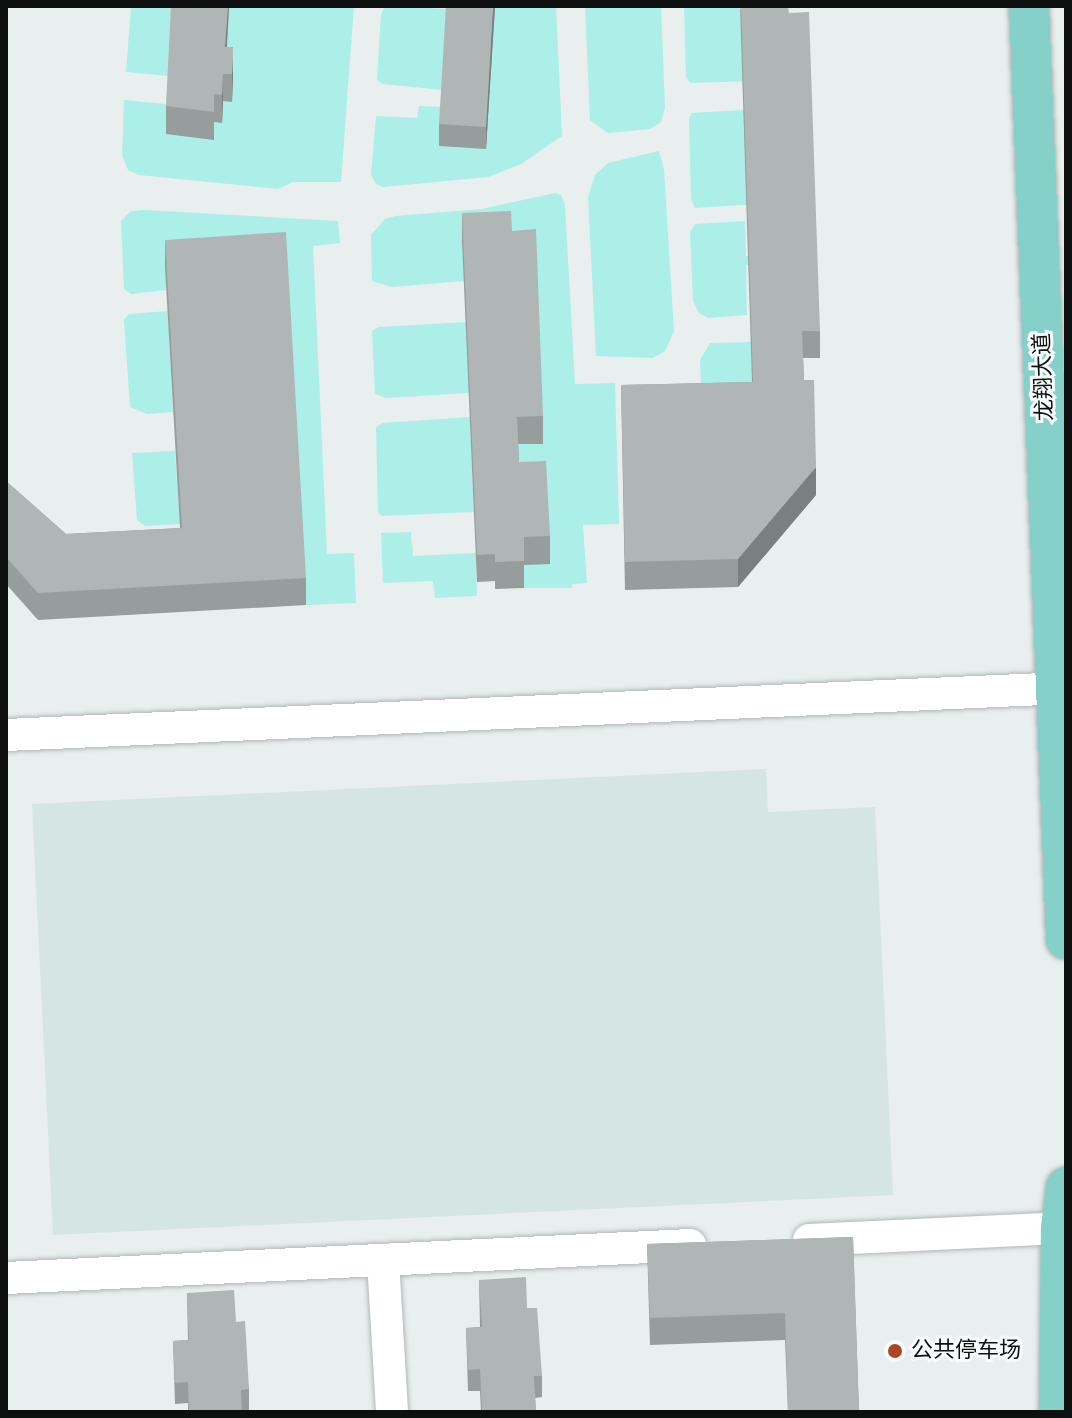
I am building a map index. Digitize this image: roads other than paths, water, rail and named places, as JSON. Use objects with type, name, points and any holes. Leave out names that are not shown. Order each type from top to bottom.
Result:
[{"type":"main road","name":"龙翔大道","points":[[1029,6],[1061,688],[1066,939]]},
{"type":"main road","points":[[1059,1412],[1061,1228],[1066,1187]]},
{"type":"street","points":[[6,735],[1061,688]]},
{"type":"street","points":[[777,1241],[1061,1228]]},
{"type":"street","points":[[6,1278],[714,1244]]},
{"type":"street","points":[[383,1260],[392,1412]]},
{"type":"place","name":"公共停车场","points":[[895,1351]]}]
